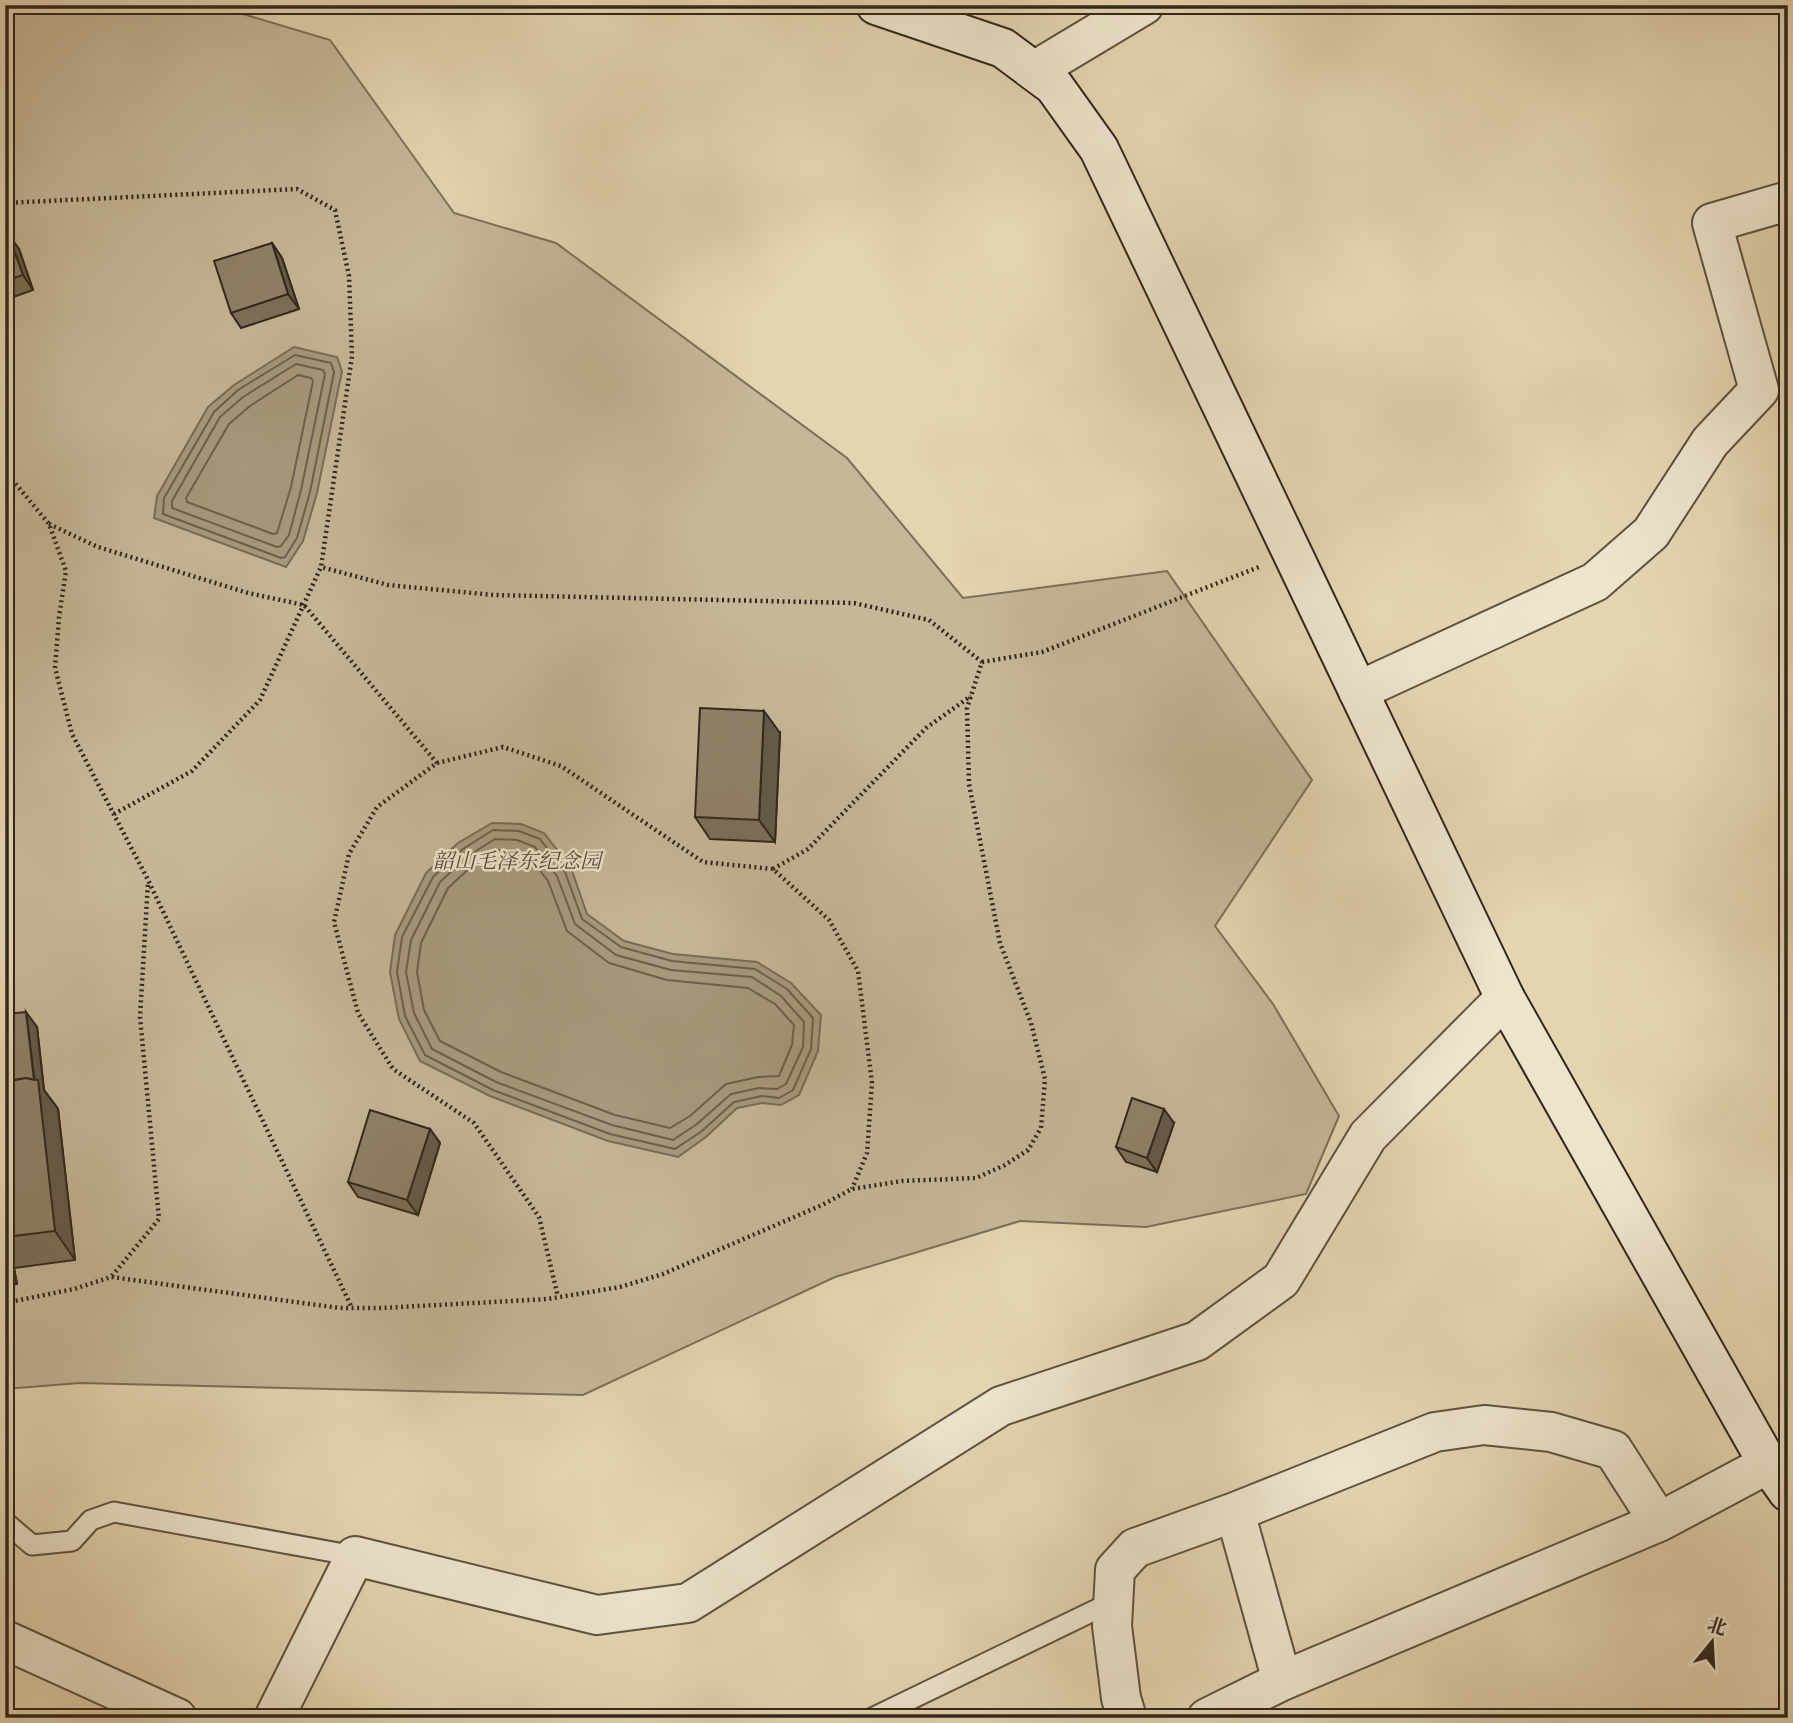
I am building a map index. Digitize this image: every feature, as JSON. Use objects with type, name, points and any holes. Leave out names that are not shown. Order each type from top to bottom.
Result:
[{"type":"street","points":[[876,5],[1003,48],[1054,86],[1099,149],[1505,998],[1778,1478],[1659,1522],[1282,1681],[1207,1718]]},
{"type":"street","points":[[1034,71],[1144,5]]},
{"type":"street","points":[[1359,691],[1594,582],[1651,533],[1710,442],[1759,390],[1712,223],[1788,201]]},
{"type":"street","points":[[274,1718],[355,1556],[597,1615],[688,1603],[1001,1406],[1197,1341],[1281,1280],[1368,1136],[1505,998]]},
{"type":"street","points":[[1127,1718],[1121,1698],[1112,1626],[1115,1570],[1135,1548],[1235,1512],[1435,1432],[1484,1425],[1551,1432],[1613,1450],[1659,1522]]},
{"type":"street","points":[[1235,1512],[1282,1681]]},
{"type":"street","points":[[5,1640],[177,1718]]},
{"type":"lane","points":[[5,1522],[32,1545],[72,1541],[91,1520],[114,1512],[355,1556]]},
{"type":"lane","points":[[872,1718],[900,1712],[1114,1601]]},
{"type":"path","points":[[5,203],[297,189],[335,210],[349,276],[352,356],[321,566],[260,700],[192,771],[114,814]]},
{"type":"path","points":[[5,471],[49,524],[66,571],[55,668],[72,734],[148,880],[352,1308]]},
{"type":"path","points":[[49,524],[110,551],[248,593],[303,605],[437,764]]},
{"type":"path","points":[[321,566],[388,585],[494,594],[854,603],[929,620],[982,662],[1042,652],[1293,554]]},
{"type":"path","points":[[5,1303],[74,1289],[111,1277],[352,1308],[396,1308],[558,1297],[620,1287],[663,1274],[822,1205],[852,1188],[902,1181],[976,1178],[1005,1165],[1028,1150],[1041,1128],[1045,1079],[1031,1023],[1000,943],[970,784],[968,708],[982,662]]},
{"type":"path","points":[[558,1297],[540,1217],[474,1123],[393,1069],[358,1013],[334,922],[349,854],[377,807],[437,764],[503,747],[561,766],[703,862],[773,869],[808,849],[926,728],[971,696]]},
{"type":"path","points":[[773,869],[829,920],[858,971],[872,1083],[866,1153],[852,1188]]},
{"type":"path","points":[[111,1277],[159,1219],[140,1017],[148,880]]},
{"type":"green space","name":"韶山毛泽东纪念园","points":[[5,5],[213,5],[330,40],[454,213],[556,243],[847,458],[963,598],[1167,571],[1312,780],[1215,926],[1273,1004],[1339,1116],[1306,1194],[1146,1227],[1020,1221],[835,1277],[583,1395],[80,1383],[5,1389]]},
{"type":"water","points":[[294,347],[337,357],[342,371],[317,493],[303,541],[286,567],[154,518],[157,496],[208,407],[234,385]]},
{"type":"water","points":[[492,823],[521,824],[544,833],[571,868],[587,914],[624,941],[673,954],[757,962],[791,983],[821,1015],[818,1051],[799,1095],[781,1105],[762,1103],[737,1108],[706,1137],[678,1157],[608,1141],[490,1096],[420,1061],[399,1019],[390,972],[395,935],[426,873],[458,843]]},
{"type":"building","points":[[8,234],[23,275],[5,281],[5,235]]},
{"type":"building","points":[[272,243],[288,294],[231,313],[214,261]]},
{"type":"building","points":[[700,708],[764,711],[759,820],[695,817]]},
{"type":"building","points":[[26,1012],[34,1080],[26,1078],[10,1081],[8,1064],[5,1064],[5,1014]]},
{"type":"building","points":[[26,1078],[38,1080],[55,1231],[5,1237],[5,1081]]},
{"type":"building","points":[[1132,1098],[1164,1109],[1147,1158],[1116,1147]]},
{"type":"building","points":[[370,1110],[430,1129],[407,1200],[348,1182]]}]
